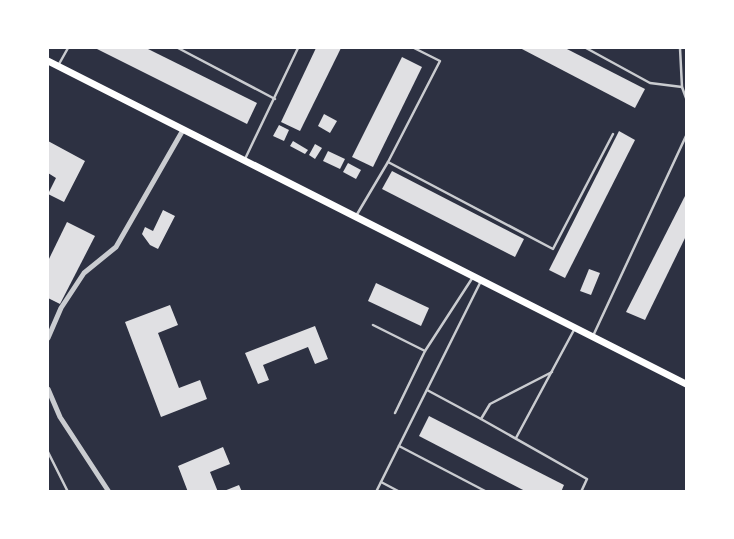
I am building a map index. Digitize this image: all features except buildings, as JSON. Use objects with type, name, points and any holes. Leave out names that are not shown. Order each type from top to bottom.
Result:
[{"type":"main road","points":[[48,61],[686,384]]},
{"type":"street","points":[[48,338],[61,308],[84,273],[116,247],[183,130]]},
{"type":"street","points":[[48,390],[60,417],[109,492]]},
{"type":"lane","points":[[58,66],[68,48]]},
{"type":"lane","points":[[178,48],[275,99]]},
{"type":"lane","points":[[244,160],[298,48]]},
{"type":"lane","points":[[356,216],[388,162],[440,61],[414,48]]},
{"type":"lane","points":[[586,48],[650,83],[682,87]]},
{"type":"lane","points":[[680,48],[682,87],[686,98]]},
{"type":"lane","points":[[388,162],[553,249],[613,134]]},
{"type":"lane","points":[[593,336],[686,136]]},
{"type":"lane","points":[[395,413],[425,350],[474,276]]},
{"type":"lane","points":[[376,492],[482,280]]},
{"type":"lane","points":[[373,325],[425,350]]},
{"type":"lane","points":[[516,439],[576,327]]},
{"type":"lane","points":[[481,419],[490,404],[552,372]]},
{"type":"lane","points":[[427,390],[587,479],[581,492]]},
{"type":"lane","points":[[399,446],[487,492]]},
{"type":"lane","points":[[48,452],[68,492]]},
{"type":"lane","points":[[381,482],[400,492]]}]
